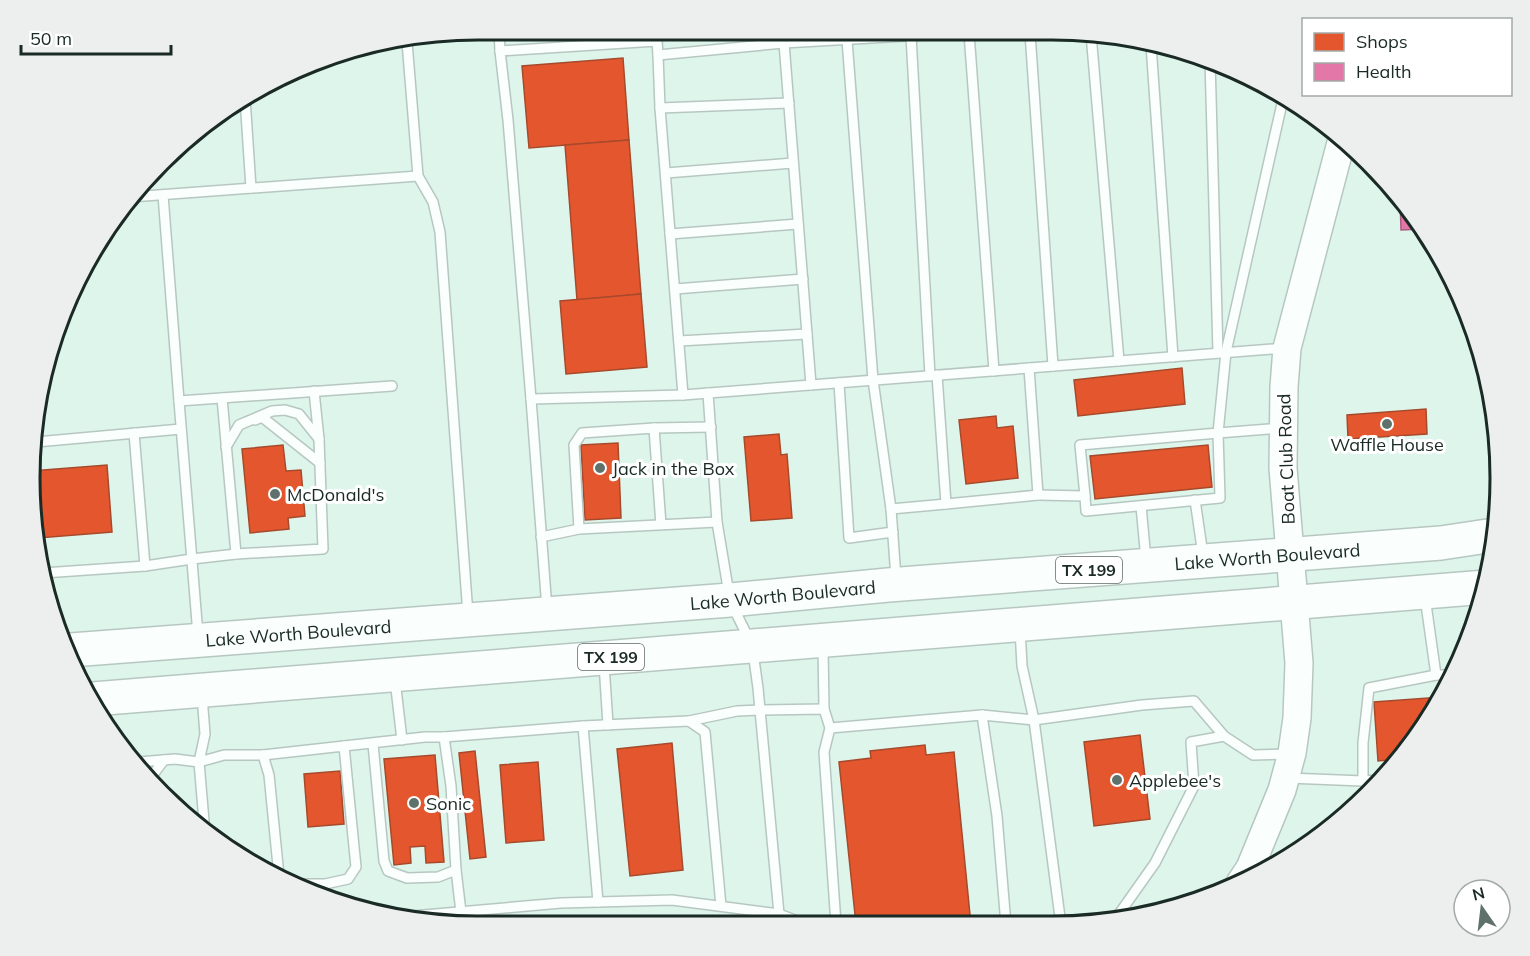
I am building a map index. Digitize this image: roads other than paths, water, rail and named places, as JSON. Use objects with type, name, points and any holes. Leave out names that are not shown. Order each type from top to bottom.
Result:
[{"type":"highway","name":"Lake Worth Boulevard","points":[[76,650],[1441,543],[1486,536]]},
{"type":"highway","name":"TX 199","points":[[100,698],[1425,591],[1474,593]]},
{"type":"highway","points":[[202,690],[210,672],[221,660],[264,636]]},
{"type":"highway","points":[[154,694],[190,665],[196,655],[198,641]]},
{"type":"main road","name":"Boat Club Road","points":[[1250,868],[1282,790],[1297,718],[1299,663],[1283,468],[1284,387],[1287,348],[1339,148]]},
{"type":"lane","points":[[499,40],[509,132],[547,614]]},
{"type":"lane","points":[[658,55],[847,40],[873,380],[891,509],[897,585]]},
{"type":"lane","points":[[911,40],[934,375],[946,504]]},
{"type":"lane","points":[[970,40],[994,371]]},
{"type":"lane","points":[[1030,40],[1053,366]]},
{"type":"lane","points":[[500,51],[657,41],[660,108],[683,395]]},
{"type":"lane","points":[[1093,42],[1119,361]]},
{"type":"lane","points":[[784,44],[811,385]]},
{"type":"lane","points":[[407,46],[418,176],[433,201],[440,232],[468,620]]},
{"type":"lane","points":[[1152,52],[1173,357]]},
{"type":"lane","points":[[1210,71],[1222,353],[1218,434],[1220,498],[1086,511],[1080,445],[1218,434],[1284,427]]},
{"type":"lane","points":[[660,108],[789,103]]},
{"type":"lane","points":[[1222,353],[1281,106]]},
{"type":"lane","points":[[246,107],[251,188]]},
{"type":"lane","points":[[666,173],[794,163]]},
{"type":"lane","points":[[144,196],[418,176]]},
{"type":"lane","points":[[163,195],[198,641]]},
{"type":"lane","points":[[670,234],[798,224]]},
{"type":"lane","points":[[675,289],[803,279]]},
{"type":"lane","points":[[679,341],[807,334]]},
{"type":"lane","points":[[531,399],[683,395],[1287,348]]},
{"type":"lane","points":[[1029,368],[1038,495]]},
{"type":"lane","points":[[839,383],[849,538],[893,532]]},
{"type":"lane","points":[[179,401],[392,386]]},
{"type":"lane","points":[[51,572],[145,566],[236,554],[323,549],[319,439],[314,391]]},
{"type":"lane","points":[[708,393],[717,522],[730,600],[752,645],[758,688],[779,914]]},
{"type":"lane","points":[[222,398],[236,554]]},
{"type":"lane","points":[[226,447],[239,425],[272,411],[285,410],[299,414],[319,439]]},
{"type":"lane","points":[[239,425],[262,417],[320,463]]},
{"type":"lane","points":[[579,529],[574,445],[582,433],[711,427]]},
{"type":"lane","points":[[654,428],[661,525]]},
{"type":"lane","points":[[42,441],[181,429]]},
{"type":"lane","points":[[134,433],[145,566]]},
{"type":"lane","points":[[891,509],[1038,495],[1085,496]]},
{"type":"lane","points":[[1195,500],[1204,561]]},
{"type":"lane","points":[[1141,506],[1146,565]]},
{"type":"lane","points":[[541,537],[579,529],[717,522]]},
{"type":"lane","points":[[1425,591],[1436,675]]},
{"type":"lane","points":[[1020,624],[1022,666],[1034,720],[1059,916]]},
{"type":"lane","points":[[823,641],[824,709],[830,728],[824,752],[835,916]]},
{"type":"lane","points":[[604,657],[608,725]]},
{"type":"lane","points":[[395,675],[402,740]]},
{"type":"lane","points":[[1363,781],[1363,743],[1369,688],[1442,675]]},
{"type":"lane","points":[[202,690],[205,734],[198,762],[204,818]]},
{"type":"lane","points":[[830,728],[982,715],[1034,720],[1142,705],[1194,701],[1224,736],[1253,755],[1288,766],[1367,781]]},
{"type":"lane","points":[[145,761],[175,759],[198,762],[224,755],[263,754],[425,737],[689,721],[738,711],[824,709]]},
{"type":"lane","points":[[982,715],[997,816],[1005,916]]},
{"type":"lane","points":[[689,721],[705,732],[721,906]]},
{"type":"lane","points":[[583,726],[598,902]]},
{"type":"lane","points":[[1122,910],[1155,863],[1194,786],[1191,742],[1224,736]]},
{"type":"lane","points":[[444,737],[461,912]]},
{"type":"lane","points":[[373,744],[384,861],[388,871],[407,878],[428,878],[456,870]]},
{"type":"lane","points":[[316,884],[348,879],[356,867],[344,746]]},
{"type":"lane","points":[[263,754],[269,775],[278,867]]},
{"type":"lane","points":[[155,772],[164,760]]},
{"type":"lane","points":[[438,914],[561,903],[672,900],[784,916]]},
{"type":"place","name":"Waffle House","points":[[1387,424]]},
{"type":"place","name":"Jack in the Box","points":[[600,468]]},
{"type":"place","name":"McDonald's","points":[[275,494]]},
{"type":"place","name":"Applebee's","points":[[1117,780]]},
{"type":"place","name":"Sonic","points":[[414,803]]}]
